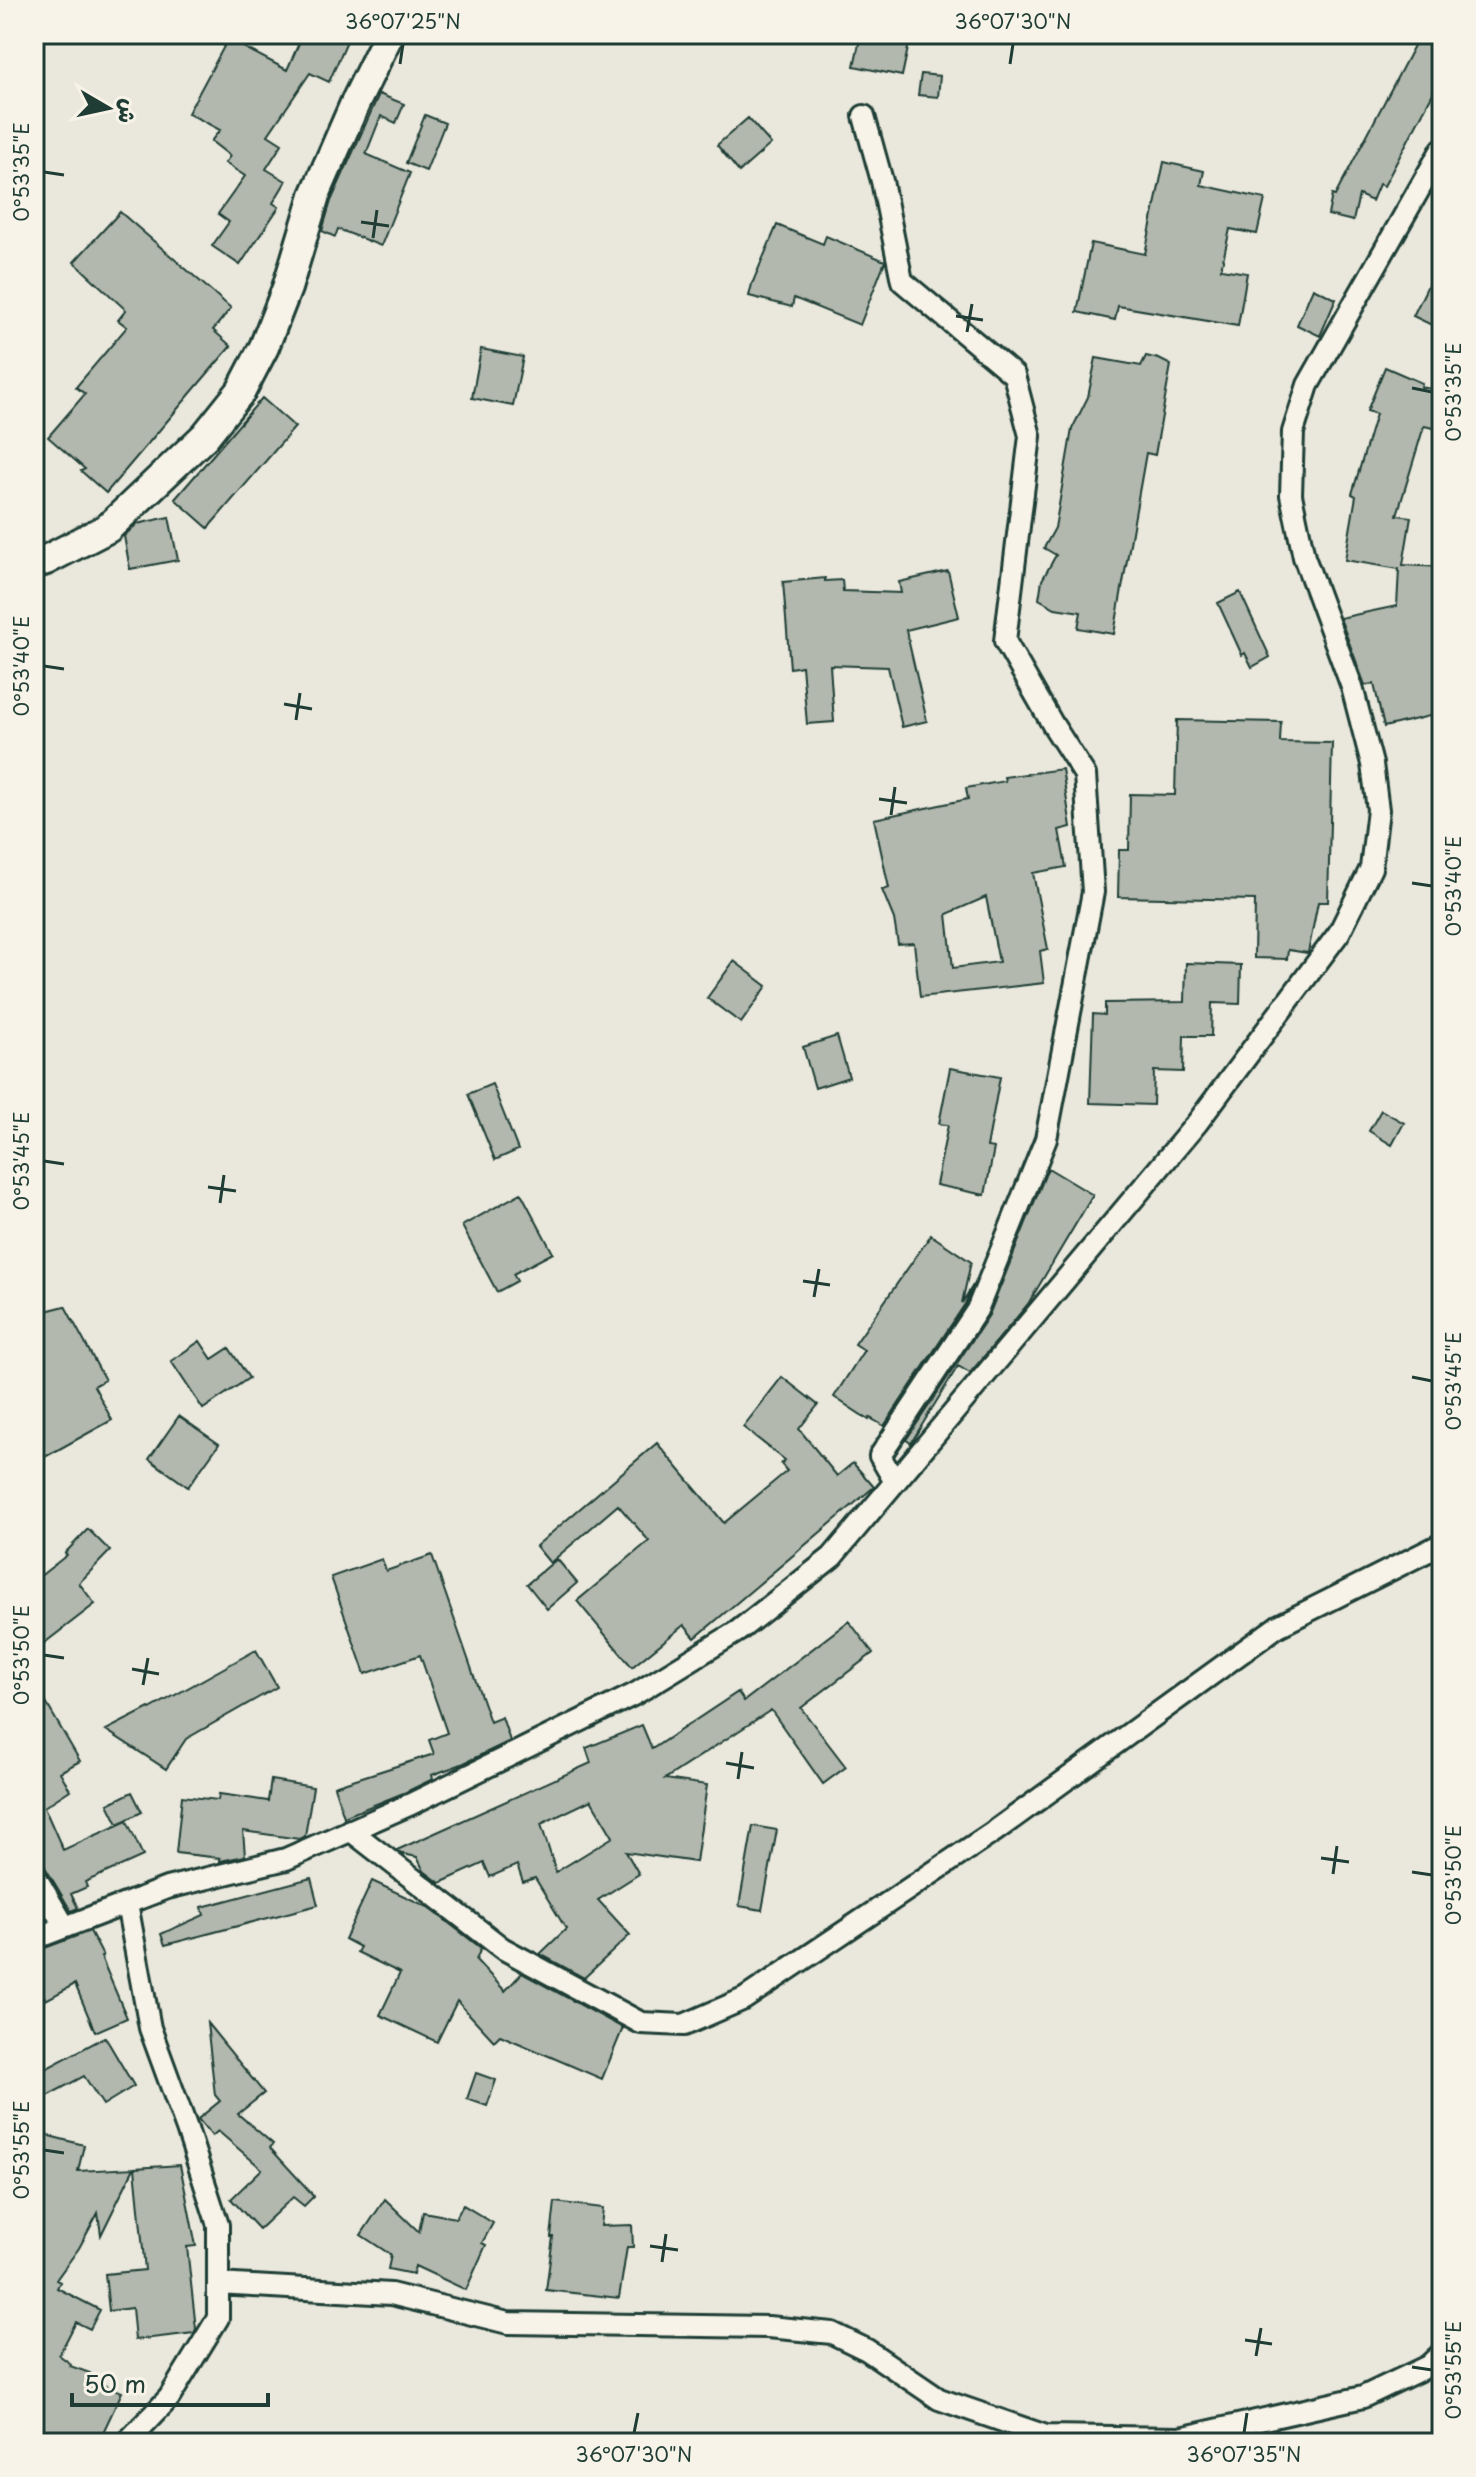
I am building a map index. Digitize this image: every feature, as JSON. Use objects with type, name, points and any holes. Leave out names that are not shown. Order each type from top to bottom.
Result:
[{"type":"main road","points":[[34,564],[108,528],[205,436],[241,391],[264,347],[287,288],[315,195],[389,34]]},
{"type":"street","points":[[864,116],[882,181],[902,281],[1014,375],[1030,436],[1005,641],[1085,775],[1093,892],[1046,1139],[977,1310],[880,1456],[895,1482]]},
{"type":"street","points":[[34,1939],[167,1888],[286,1859],[411,1804],[635,1694],[738,1631],[832,1557],[1197,1123],[1339,933],[1371,868],[1378,810],[1372,764],[1352,687],[1304,557],[1291,495],[1293,432],[1308,385],[1442,149]]},
{"type":"street","points":[[350,1830],[502,1948],[641,2023],[684,2025],[744,1999],[982,1840],[1278,1626],[1442,1544]]},
{"type":"street","points":[[34,1874],[65,1927]]},
{"type":"street","points":[[126,2443],[169,2398],[218,2318],[218,2225],[150,2028],[127,1904]]},
{"type":"street","points":[[218,2284],[391,2294],[508,2323],[768,2327],[832,2333],[867,2350],[939,2399],[1046,2436],[1180,2438],[1363,2397],[1428,2366],[1442,2353]]},
{"type":"building","points":[[303,34],[350,34],[329,82],[310,73],[268,135],[282,144],[266,169],[286,181],[273,203],[279,207],[240,265],[212,246],[229,222],[218,214],[245,176],[225,163],[230,156],[211,141],[220,130],[188,113],[228,39],[287,70]]},
{"type":"building","points":[[861,34],[911,34],[902,76],[854,66]]},
{"type":"building","points":[[1420,34],[1442,34],[1442,76],[1384,186],[1379,184],[1372,201],[1359,195],[1353,221],[1328,215],[1332,195],[1335,196]]},
{"type":"building","points":[[921,74],[940,76],[938,97],[918,95]]},
{"type":"building","points":[[379,94],[404,104],[396,123],[381,116],[366,154],[410,173],[381,246],[338,229],[335,237],[322,231],[331,201]]},
{"type":"building","points":[[425,115],[445,123],[426,171],[406,163]]},
{"type":"building","points":[[748,118],[771,144],[739,172],[717,145]]},
{"type":"building","points":[[1164,162],[1204,171],[1201,185],[1265,199],[1257,234],[1230,229],[1221,269],[1247,273],[1238,326],[1118,306],[1115,320],[1077,312],[1091,243],[1145,254]]},
{"type":"building","points":[[120,212],[231,308],[213,330],[231,346],[106,493],[81,471],[85,469],[48,437],[85,394],[76,387],[127,327],[118,320],[126,310],[74,262]]},
{"type":"building","points":[[777,225],[823,244],[826,236],[885,261],[860,325],[794,298],[792,307],[749,296]]},
{"type":"building","points":[[1442,256],[1442,330],[1413,316]]},
{"type":"building","points":[[1313,288],[1336,299],[1320,336],[1297,325]]},
{"type":"building","points":[[481,349],[523,357],[513,406],[472,398]]},
{"type":"building","points":[[1146,356],[1171,365],[1155,455],[1146,453],[1114,634],[1078,628],[1081,612],[1055,608],[1039,599],[1042,580],[1056,555],[1044,548],[1055,528],[1072,429],[1088,397],[1096,358],[1141,366]]},
{"type":"building","points":[[1385,367],[1422,383],[1421,387],[1442,391],[1442,430],[1424,426],[1397,515],[1411,517],[1403,565],[1442,567],[1442,713],[1384,727],[1374,684],[1365,685],[1340,618],[1397,606],[1399,569],[1345,560],[1356,496],[1352,494],[1376,414],[1367,411]]},
{"type":"building","points":[[262,398],[295,427],[208,528],[175,499]]},
{"type":"building","points":[[169,517],[178,560],[130,569],[124,536],[137,524]]},
{"type":"building","points":[[948,571],[959,617],[906,630],[927,721],[902,727],[888,667],[830,665],[834,722],[807,724],[802,666],[790,668],[783,582],[825,578],[825,581],[842,580],[843,591],[901,593],[899,582]]},
{"type":"building","points":[[1240,592],[1270,657],[1252,667],[1245,653],[1242,655],[1218,603]]},
{"type":"building","points":[[1177,720],[1281,722],[1280,742],[1332,743],[1328,902],[1318,902],[1308,953],[1288,950],[1287,959],[1254,958],[1255,900],[1118,897],[1119,850],[1129,850],[1130,794],[1175,795]]},
{"type":"building","points":[[1062,769],[1071,827],[1059,830],[1066,867],[1033,873],[1048,949],[1040,951],[1044,983],[920,997],[914,943],[898,944],[894,919],[882,890],[889,888],[874,819],[968,799],[966,788],[1005,781],[1004,777]],"holes":[[[986,897],[999,962],[953,968],[947,914]]]},
{"type":"building","points":[[734,961],[767,986],[741,1023],[707,998]]},
{"type":"building","points":[[1186,963],[1241,965],[1240,1004],[1212,1003],[1211,1036],[1184,1036],[1183,1072],[1154,1071],[1153,1105],[1090,1103],[1093,1014],[1105,1015],[1105,1003],[1185,1002]]},
{"type":"building","points":[[837,1036],[849,1077],[815,1088],[803,1047]]},
{"type":"building","points":[[950,1068],[1000,1077],[987,1147],[994,1148],[985,1195],[936,1185],[948,1125],[939,1124]]},
{"type":"building","points":[[492,1084],[518,1150],[495,1160],[468,1094]]},
{"type":"building","points":[[1381,1110],[1404,1123],[1392,1145],[1369,1131]]},
{"type":"building","points":[[1048,1168],[1093,1195],[1028,1304],[970,1373],[958,1366],[911,1443],[906,1440],[989,1315]]},
{"type":"building","points":[[521,1193],[553,1253],[513,1274],[517,1281],[497,1292],[462,1226]]},
{"type":"building","points":[[931,1235],[971,1262],[962,1303],[973,1285],[965,1304],[884,1426],[834,1397],[864,1350],[855,1344]]},
{"type":"building","points":[[65,1306],[105,1380],[94,1386],[112,1420],[34,1463],[34,1338],[38,1336],[34,1314]]},
{"type":"building","points":[[200,1341],[212,1359],[229,1348],[249,1378],[203,1409],[171,1361]]},
{"type":"building","points":[[782,1377],[818,1405],[799,1429],[837,1476],[853,1463],[874,1487],[695,1638],[684,1625],[632,1667],[577,1601],[649,1541],[618,1505],[550,1563],[536,1546],[657,1443],[724,1523],[787,1471],[781,1464],[785,1460],[743,1427]]},
{"type":"building","points":[[179,1416],[219,1444],[188,1487],[149,1459]]},
{"type":"building","points":[[88,1529],[110,1551],[79,1583],[95,1604],[34,1651],[34,1581],[67,1555],[65,1553]]},
{"type":"building","points":[[432,1555],[490,1722],[502,1717],[510,1741],[432,1775],[433,1779],[406,1792],[344,1817],[334,1786],[434,1754],[429,1740],[447,1733],[420,1655],[365,1674],[331,1577],[382,1559],[386,1571]]},
{"type":"building","points":[[557,1559],[577,1583],[547,1609],[527,1584]]},
{"type":"building","points":[[849,1621],[873,1653],[801,1708],[846,1767],[823,1784],[771,1710],[665,1779],[707,1785],[696,1862],[626,1852],[639,1874],[598,1900],[630,1935],[584,1978],[540,1954],[566,1929],[535,1878],[523,1882],[517,1865],[490,1877],[484,1863],[440,1883],[424,1871],[417,1857],[397,1850],[591,1763],[586,1748],[642,1725],[652,1749],[738,1692],[744,1701]],"holes":[[[591,1800],[613,1837],[556,1872],[541,1824]]]},
{"type":"building","points":[[256,1650],[277,1687],[186,1739],[166,1769],[106,1730],[150,1709]]},
{"type":"building","points":[[34,1682],[80,1761],[60,1772],[70,1790],[44,1807],[63,1850],[127,1821],[143,1856],[85,1882],[87,1887],[71,1894],[78,1908],[71,1911],[45,1867],[34,1861]]},
{"type":"building","points":[[271,1780],[313,1787],[305,1836],[299,1839],[243,1831],[245,1856],[220,1861],[220,1858],[176,1853],[182,1796],[218,1800],[219,1794],[268,1801]]},
{"type":"building","points":[[132,1792],[142,1812],[118,1824],[108,1804]]},
{"type":"building","points":[[753,1826],[777,1830],[762,1910],[739,1906]]},
{"type":"building","points":[[311,1878],[318,1905],[165,1945],[161,1934],[204,1915],[202,1907]]},
{"type":"building","points":[[372,1881],[428,1907],[481,1948],[476,1960],[505,1991],[522,1973],[623,2028],[602,2079],[500,2035],[494,2041],[457,2001],[437,2042],[380,2015],[400,1973],[357,1952],[360,1947],[345,1939]]},
{"type":"building","points":[[90,1931],[127,2018],[95,2032],[75,1984],[46,2000],[34,1978],[34,1952]]},
{"type":"building","points":[[207,2023],[264,2093],[238,2114],[273,2144],[270,2148],[314,2196],[304,2206],[293,2197],[259,2229],[231,2199],[262,2169],[218,2131],[212,2136],[198,2119],[220,2101],[215,2095]]},
{"type":"building","points":[[105,2037],[134,2086],[103,2105],[84,2076],[34,2103],[34,2075]]},
{"type":"building","points":[[476,2073],[496,2080],[487,2106],[467,2099]]},
{"type":"building","points":[[34,2132],[84,2145],[78,2171],[134,2168],[101,2235],[98,2213],[79,2248],[56,2280],[60,2282],[57,2288],[100,2310],[90,2329],[76,2322],[59,2355],[70,2366],[90,2373],[88,2379],[122,2392],[98,2443],[34,2443],[34,2195],[46,2158],[34,2155]]},
{"type":"building","points":[[180,2165],[196,2246],[187,2247],[196,2329],[194,2333],[135,2340],[132,2308],[109,2311],[105,2274],[145,2270],[135,2168]]},
{"type":"building","points":[[385,2199],[419,2232],[423,2212],[456,2218],[463,2205],[493,2223],[482,2243],[486,2245],[466,2290],[415,2266],[413,2274],[388,2269],[391,2255],[361,2235]]},
{"type":"building","points":[[555,2202],[603,2208],[601,2226],[632,2225],[633,2247],[627,2247],[619,2298],[546,2290]]}]
